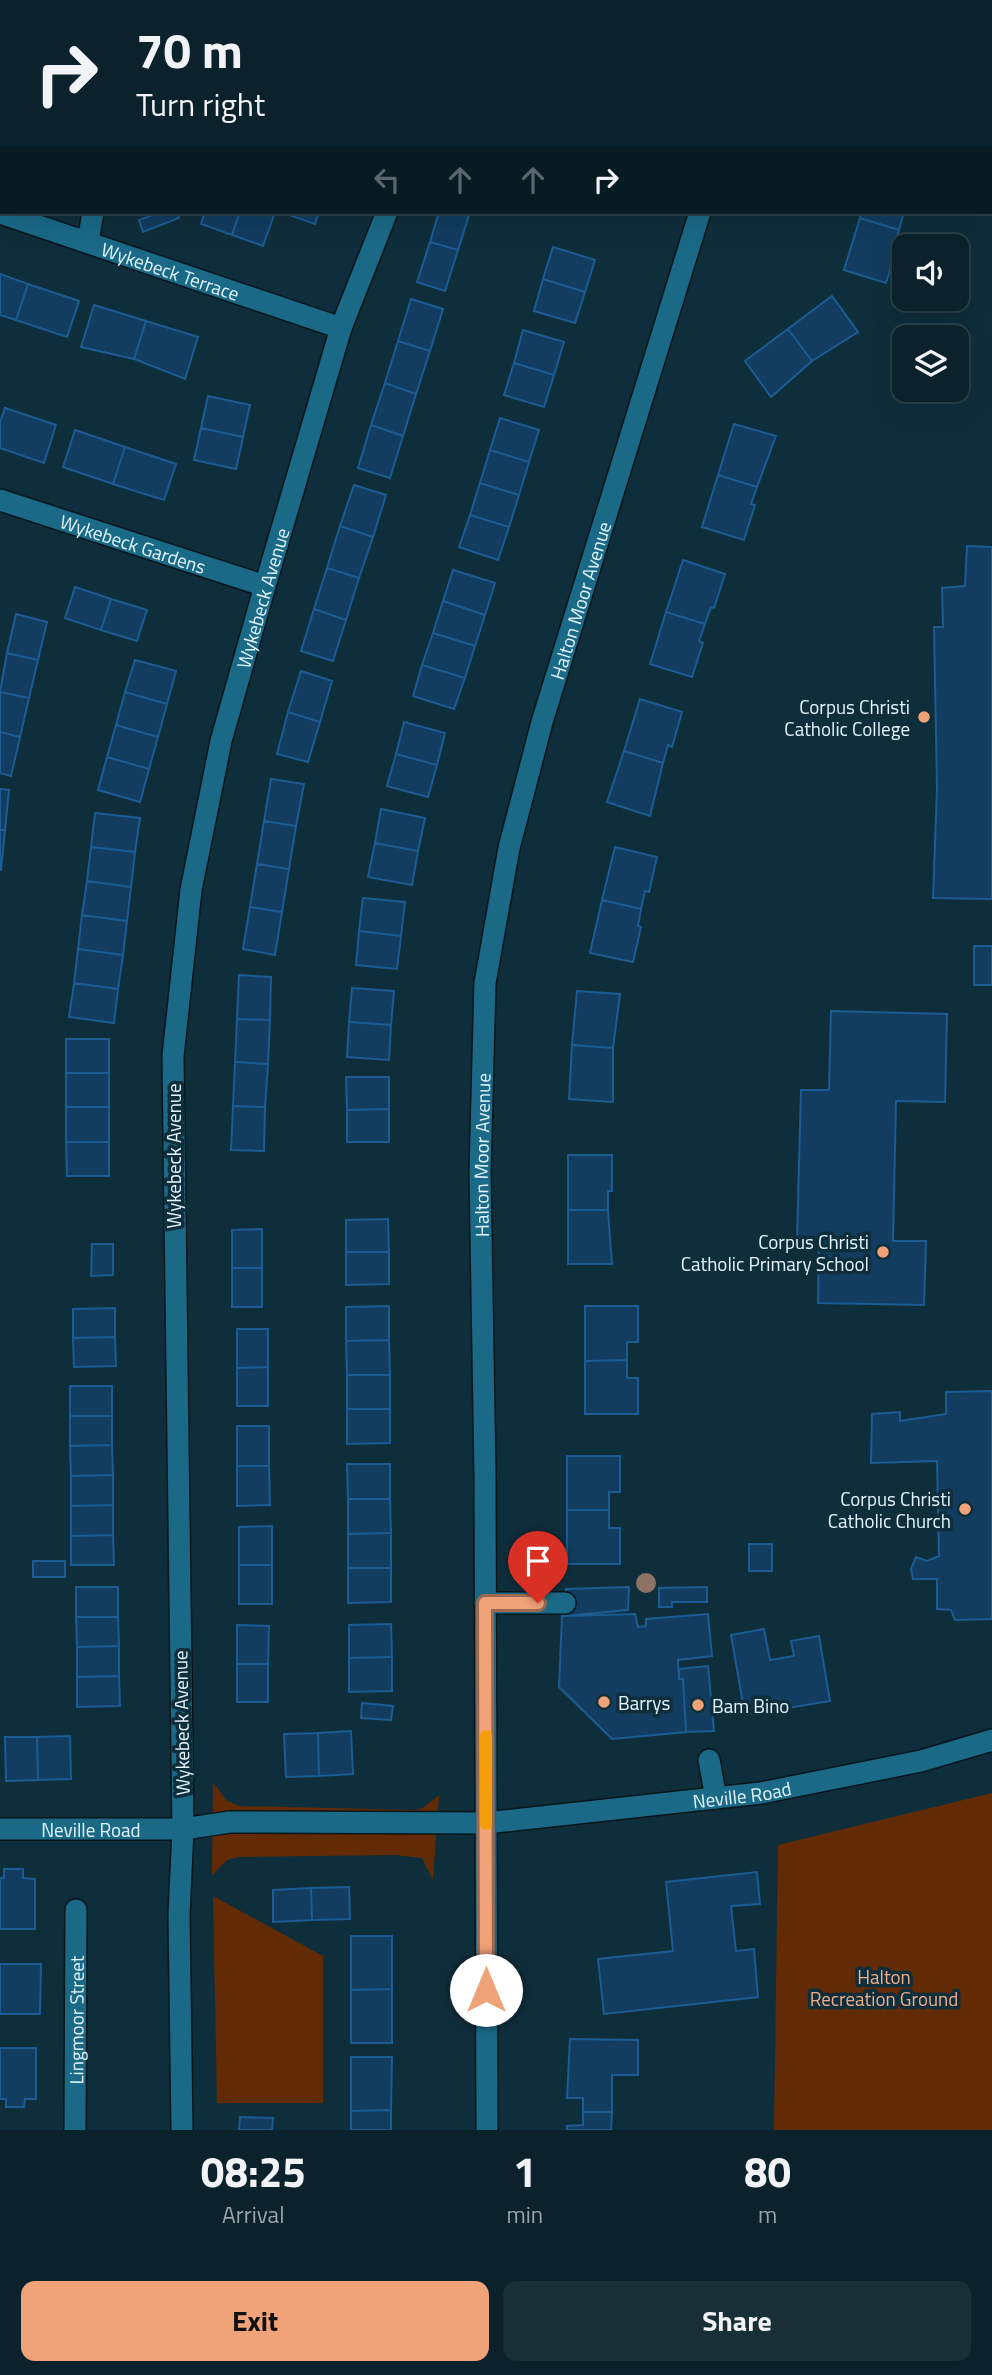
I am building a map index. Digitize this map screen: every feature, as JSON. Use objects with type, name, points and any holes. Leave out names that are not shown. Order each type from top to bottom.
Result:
[{"type":"street","name":"Wykebeck Terrace","points":[[3,214],[341,328]]},
{"type":"street","points":[[88,242],[93,214]]},
{"type":"street","name":"Wykebeck Avenue","points":[[183,2130],[179,1914],[183,1829],[173,1056],[191,890],[221,741],[341,328],[386,214]]},
{"type":"street","name":"Halton Moor Avenue","points":[[486,2130],[485,1603],[480,1172],[485,983],[509,848],[542,722],[642,407],[699,214]]},
{"type":"street","name":"Wykebeck Gardens","points":[[0,500],[265,586]]},
{"type":"street","points":[[485,1603],[565,1603]]},
{"type":"street","name":"Neville Road","points":[[0,1829],[183,1829],[230,1822],[486,1823],[761,1793],[921,1761],[992,1740]]},
{"type":"street","points":[[709,1760],[716,1798]]},
{"type":"street","name":"Lingmoor Street","points":[[75,2130],[76,1910]]},
{"type":"green space","points":[[213,1782],[226,1800],[239,1806],[416,1810],[423,1808],[439,1795],[433,1880],[422,1858],[396,1855],[239,1857],[227,1860],[212,1875]]},
{"type":"green space","name":"Halton Recreation Ground","points":[[992,1793],[992,2130],[774,2130],[778,1845]]},
{"type":"green space","points":[[213,1896],[323,1956],[323,2103],[217,2103]]},
{"type":"building","points":[[156,214],[178,214],[179,218],[143,232],[139,220]]},
{"type":"building","points":[[204,214],[239,214],[232,235],[201,224]]},
{"type":"building","points":[[239,214],[274,214],[263,246],[232,235]]},
{"type":"building","points":[[289,214],[318,214],[315,224]]},
{"type":"building","points":[[438,214],[469,214],[458,250],[430,242]]},
{"type":"building","points":[[861,214],[903,214],[899,230],[860,218]]},
{"type":"building","points":[[860,218],[899,230],[898,234],[892,234],[892,264],[886,283],[844,270]]},
{"type":"building","points":[[430,242],[458,250],[445,291],[417,282]]},
{"type":"building","points":[[553,247],[595,260],[585,292],[543,279]]},
{"type":"building","points":[[0,274],[28,284],[16,320],[0,315]]},
{"type":"building","points":[[543,279],[585,292],[575,323],[534,311]]},
{"type":"building","points":[[28,284],[79,301],[67,337],[16,320]]},
{"type":"building","points":[[832,296],[858,332],[812,361],[788,329]]},
{"type":"building","points":[[411,299],[443,309],[430,351],[398,341]]},
{"type":"building","points":[[94,305],[146,321],[134,359],[81,347]]},
{"type":"building","points":[[146,321],[198,337],[185,379],[134,359]]},
{"type":"building","points":[[788,329],[812,361],[771,397],[745,361]]},
{"type":"building","points":[[523,330],[564,342],[554,375],[514,363]]},
{"type":"building","points":[[398,341],[430,351],[416,394],[385,383]]},
{"type":"building","points":[[514,363],[554,375],[544,407],[504,395]]},
{"type":"building","points":[[385,383],[416,394],[403,436],[371,425]]},
{"type":"building","points":[[208,396],[250,405],[243,437],[201,428]]},
{"type":"building","points":[[5,408],[56,425],[44,463],[0,448],[0,422]]},
{"type":"building","points":[[500,418],[539,430],[529,462],[490,450]]},
{"type":"building","points":[[734,424],[776,436],[757,487],[718,475]]},
{"type":"building","points":[[371,425],[403,436],[390,478],[358,468]]},
{"type":"building","points":[[201,428],[243,437],[236,469],[194,460]]},
{"type":"building","points":[[75,430],[125,447],[113,484],[63,467]]},
{"type":"building","points":[[125,447],[176,464],[164,500],[113,484]]},
{"type":"building","points":[[490,450],[529,462],[519,495],[480,483]]},
{"type":"building","points":[[718,475],[757,487],[751,504],[755,505],[744,540],[702,527]]},
{"type":"building","points":[[480,483],[519,495],[509,527],[470,515]]},
{"type":"building","points":[[354,485],[386,495],[373,537],[340,526]]},
{"type":"building","points":[[470,515],[509,527],[498,560],[459,547]]},
{"type":"building","points":[[340,526],[373,537],[359,578],[327,568]]},
{"type":"building","points":[[967,546],[992,547],[992,899],[933,898],[937,788],[934,627],[943,627],[942,588],[965,586]]},
{"type":"building","points":[[683,560],[725,574],[714,608],[711,607],[705,624],[666,612]]},
{"type":"building","points":[[327,568],[359,578],[346,620],[314,609]]},
{"type":"building","points":[[453,570],[495,583],[485,615],[443,601]]},
{"type":"building","points":[[75,587],[111,599],[101,630],[65,618]]},
{"type":"building","points":[[111,599],[147,610],[137,641],[101,630]]},
{"type":"building","points":[[443,601],[485,615],[475,646],[433,633]]},
{"type":"building","points":[[314,609],[346,620],[333,661],[301,651]]},
{"type":"building","points":[[666,612],[705,624],[699,641],[703,643],[692,677],[650,664]]},
{"type":"building","points":[[16,614],[47,622],[38,660],[7,653]]},
{"type":"building","points":[[433,633],[475,646],[465,678],[422,665]]},
{"type":"building","points":[[7,653],[38,660],[29,698],[0,692]]},
{"type":"building","points":[[135,660],[176,671],[167,704],[125,692]]},
{"type":"building","points":[[422,665],[465,678],[454,709],[413,696]]},
{"type":"building","points":[[301,671],[332,681],[320,722],[288,712]]},
{"type":"building","points":[[0,692],[29,698],[20,737],[0,732]]},
{"type":"building","points":[[125,692],[167,704],[158,737],[116,725]]},
{"type":"building","points":[[640,699],[682,712],[672,747],[668,745],[663,763],[624,751]]},
{"type":"building","points":[[288,712],[320,722],[308,762],[277,754]]},
{"type":"building","points":[[404,722],[445,733],[437,765],[396,754]]},
{"type":"building","points":[[116,725],[158,737],[149,769],[107,757]]},
{"type":"building","points":[[0,732],[20,737],[11,776],[0,773]]},
{"type":"building","points":[[624,751],[663,763],[650,816],[607,802]]},
{"type":"building","points":[[396,754],[437,765],[428,797],[387,786]]},
{"type":"building","points":[[107,757],[149,769],[140,802],[98,790]]},
{"type":"building","points":[[271,779],[304,784],[296,826],[264,821]]},
{"type":"building","points":[[0,789],[9,790],[5,830],[0,830]]},
{"type":"building","points":[[381,809],[425,818],[418,851],[375,843]]},
{"type":"building","points":[[95,813],[140,818],[135,852],[91,847]]},
{"type":"building","points":[[264,821],[296,826],[289,869],[257,864]]},
{"type":"building","points":[[0,830],[5,830],[1,870],[0,870]]},
{"type":"building","points":[[375,843],[418,851],[412,885],[368,877]]},
{"type":"building","points":[[91,847],[135,852],[131,887],[87,881]]},
{"type":"building","points":[[615,847],[657,857],[649,892],[645,891],[641,909],[602,900]]},
{"type":"building","points":[[257,864],[289,869],[282,912],[250,907]]},
{"type":"building","points":[[87,881],[131,887],[127,921],[82,915]]},
{"type":"building","points":[[363,898],[405,902],[401,936],[359,931]]},
{"type":"building","points":[[602,900],[641,909],[638,926],[641,927],[633,962],[590,953]]},
{"type":"building","points":[[250,907],[282,912],[275,955],[243,949]]},
{"type":"building","points":[[82,915],[127,921],[123,955],[78,949]]},
{"type":"building","points":[[359,931],[401,936],[397,969],[356,965]]},
{"type":"building","points":[[974,946],[992,946],[992,985],[974,985]]},
{"type":"building","points":[[78,949],[123,955],[118,989],[74,983]]},
{"type":"building","points":[[239,975],[271,977],[270,1020],[237,1019]]},
{"type":"building","points":[[74,983],[118,989],[114,1023],[69,1017]]},
{"type":"building","points":[[352,988],[394,991],[391,1025],[349,1022]]},
{"type":"building","points":[[577,991],[620,994],[613,1048],[572,1045]]},
{"type":"building","points":[[831,1011],[947,1014],[945,1102],[896,1101],[893,1241],[926,1241],[924,1305],[818,1303],[819,1239],[797,1239],[801,1090],[829,1090]]},
{"type":"building","points":[[237,1019],[270,1020],[268,1064],[235,1062]]},
{"type":"building","points":[[349,1022],[391,1025],[389,1060],[347,1057]]},
{"type":"building","points":[[66,1039],[109,1039],[109,1073],[66,1073]]},
{"type":"building","points":[[572,1045],[613,1048],[613,1102],[569,1099]]},
{"type":"building","points":[[235,1062],[268,1064],[265,1107],[233,1106]]},
{"type":"building","points":[[66,1073],[109,1073],[109,1107],[66,1107]]},
{"type":"building","points":[[346,1077],[389,1077],[389,1109],[347,1110]]},
{"type":"building","points":[[233,1106],[265,1107],[264,1151],[231,1150]]},
{"type":"building","points":[[66,1107],[109,1107],[109,1142],[66,1142]]},
{"type":"building","points":[[389,1109],[389,1142],[347,1142],[347,1110]]},
{"type":"building","points":[[66,1142],[109,1142],[109,1176],[67,1176]]},
{"type":"building","points":[[568,1155],[612,1155],[612,1191],[608,1191],[608,1210],[568,1210]]},
{"type":"building","points":[[568,1210],[608,1210],[612,1264],[568,1264]]},
{"type":"building","points":[[388,1219],[389,1252],[346,1252],[346,1220]]},
{"type":"building","points":[[262,1229],[262,1268],[232,1268],[232,1230]]},
{"type":"building","points":[[92,1244],[113,1244],[113,1275],[91,1276]]},
{"type":"building","points":[[346,1252],[389,1252],[389,1284],[346,1285]]},
{"type":"building","points":[[232,1268],[262,1268],[262,1307],[232,1307]]},
{"type":"building","points":[[389,1306],[389,1340],[346,1341],[346,1307]]},
{"type":"building","points":[[585,1306],[638,1306],[638,1342],[627,1342],[627,1360],[585,1361]]},
{"type":"building","points":[[115,1308],[115,1337],[73,1338],[73,1309]]},
{"type":"building","points":[[237,1329],[268,1329],[268,1367],[237,1368]]},
{"type":"building","points":[[115,1337],[116,1366],[74,1367],[73,1338]]},
{"type":"building","points":[[389,1340],[390,1375],[347,1375],[346,1341]]},
{"type":"building","points":[[627,1360],[627,1378],[638,1378],[638,1414],[585,1414],[585,1361]]},
{"type":"building","points":[[268,1367],[268,1406],[237,1406],[237,1368]]},
{"type":"building","points":[[347,1375],[390,1375],[390,1409],[347,1409]]},
{"type":"building","points":[[70,1386],[112,1386],[112,1416],[70,1416]]},
{"type":"building","name":"Corpus Christi Catholic Church","points":[[992,1391],[992,1619],[955,1620],[951,1610],[937,1609],[937,1579],[913,1579],[911,1569],[916,1557],[927,1561],[939,1556],[937,1461],[871,1463],[872,1414],[900,1412],[900,1421],[946,1414],[946,1392]]},
{"type":"building","points":[[347,1409],[390,1409],[390,1443],[347,1444]]},
{"type":"building","points":[[70,1416],[112,1416],[112,1445],[70,1446]]},
{"type":"building","points":[[237,1426],[269,1426],[269,1466],[237,1466]]},
{"type":"building","points":[[112,1445],[113,1475],[71,1476],[70,1446]]},
{"type":"building","points":[[567,1456],[620,1456],[620,1492],[609,1492],[609,1510],[567,1510]]},
{"type":"building","points":[[347,1464],[390,1464],[390,1499],[348,1499]]},
{"type":"building","points":[[237,1466],[269,1466],[270,1505],[237,1506]]},
{"type":"building","points":[[113,1475],[113,1505],[71,1506],[71,1476]]},
{"type":"building","points":[[348,1499],[390,1499],[391,1533],[348,1534]]},
{"type":"building","points":[[113,1505],[113,1535],[71,1536],[71,1506]]},
{"type":"building","points":[[567,1510],[609,1510],[609,1528],[620,1528],[620,1564],[567,1564]]},
{"type":"building","points":[[272,1526],[272,1565],[239,1565],[239,1527]]},
{"type":"building","points":[[391,1533],[391,1568],[348,1568],[348,1534]]},
{"type":"building","points":[[113,1535],[114,1565],[71,1565],[71,1536]]},
{"type":"building","points":[[749,1544],[772,1544],[772,1571],[749,1571]]},
{"type":"building","points":[[33,1561],[65,1561],[65,1577],[33,1577]]},
{"type":"building","points":[[239,1565],[272,1565],[272,1604],[239,1604]]},
{"type":"building","points":[[348,1568],[391,1568],[391,1602],[348,1603]]},
{"type":"building","points":[[76,1587],[118,1587],[118,1617],[76,1617]]},
{"type":"building","points":[[629,1587],[628,1610],[565,1616],[566,1589]]},
{"type":"building","points":[[707,1587],[707,1602],[672,1602],[672,1607],[659,1607],[659,1588]]},
{"type":"building","points":[[635,1614],[638,1627],[646,1626],[646,1619],[708,1614],[712,1656],[678,1660],[679,1679],[683,1679],[686,1732],[612,1739],[559,1687],[562,1616]]},
{"type":"building","points":[[76,1617],[118,1617],[119,1646],[77,1647]]},
{"type":"building","points":[[391,1624],[392,1657],[349,1658],[349,1625]]},
{"type":"building","points":[[237,1625],[269,1626],[268,1664],[237,1664]]},
{"type":"building","points":[[764,1629],[770,1660],[794,1656],[791,1641],[819,1636],[830,1701],[745,1715],[731,1635]]},
{"type":"building","points":[[119,1646],[119,1676],[77,1677],[77,1647]]},
{"type":"building","points":[[392,1657],[392,1691],[349,1692],[349,1658]]},
{"type":"building","points":[[237,1664],[268,1664],[268,1702],[237,1702]]},
{"type":"building","name":"Bam Bino","points":[[708,1666],[714,1731],[686,1732],[683,1679],[679,1679],[679,1669]]},
{"type":"building","points":[[119,1676],[120,1706],[77,1707],[77,1677]]},
{"type":"building","points":[[362,1703],[393,1706],[391,1720],[361,1718]]},
{"type":"building","points":[[351,1731],[353,1774],[319,1776],[318,1733]]},
{"type":"building","points":[[318,1733],[319,1776],[286,1777],[284,1734]]},
{"type":"building","points":[[70,1736],[71,1779],[38,1780],[37,1737]]},
{"type":"building","points":[[5,1737],[37,1737],[38,1780],[6,1781]]},
{"type":"building","points":[[4,1869],[23,1869],[23,1878],[35,1879],[35,1929],[0,1929],[0,1878],[4,1878]]},
{"type":"building","points":[[757,1872],[760,1904],[731,1906],[736,1951],[754,1949],[758,1997],[604,2014],[598,1959],[673,1951],[666,1882]]},
{"type":"building","points":[[349,1887],[350,1919],[312,1920],[311,1888]]},
{"type":"building","points":[[311,1888],[312,1920],[273,1922],[273,1890]]},
{"type":"building","points":[[351,1936],[392,1936],[392,1989],[351,1990]]},
{"type":"building","points":[[0,1964],[41,1964],[40,2014],[0,2014]]},
{"type":"building","points":[[392,1989],[392,2043],[351,2043],[351,1990]]},
{"type":"building","points":[[570,2039],[638,2040],[638,2075],[612,2075],[612,2112],[583,2112],[583,2098],[567,2098]]},
{"type":"building","points":[[0,2048],[36,2048],[36,2099],[25,2099],[24,2107],[6,2107],[6,2099],[0,2099]]},
{"type":"building","points":[[351,2057],[392,2057],[391,2110],[351,2111]]},
{"type":"building","points":[[391,2110],[391,2130],[351,2130],[351,2111]]},
{"type":"building","points":[[583,2112],[612,2112],[611,2130],[567,2130],[567,2126],[583,2125]]},
{"type":"building","points":[[240,2117],[273,2118],[272,2130],[239,2130]]},
{"type":"slow traffic","points":[[486,1736],[486,1824]]},
{"type":"place","name":"Corpus Christi Catholic College","points":[[924,717]]},
{"type":"place","name":"Corpus Christi Catholic Primary School","points":[[883,1252]]},
{"type":"place","name":"Corpus Christi Catholic Church","points":[[965,1509]]},
{"type":"place","name":"Barrys","points":[[604,1702]]},
{"type":"place","name":"Bam Bino","points":[[698,1705]]},
{"type":"route","points":[[486,1990],[485,1603],[538,1603]]}]
